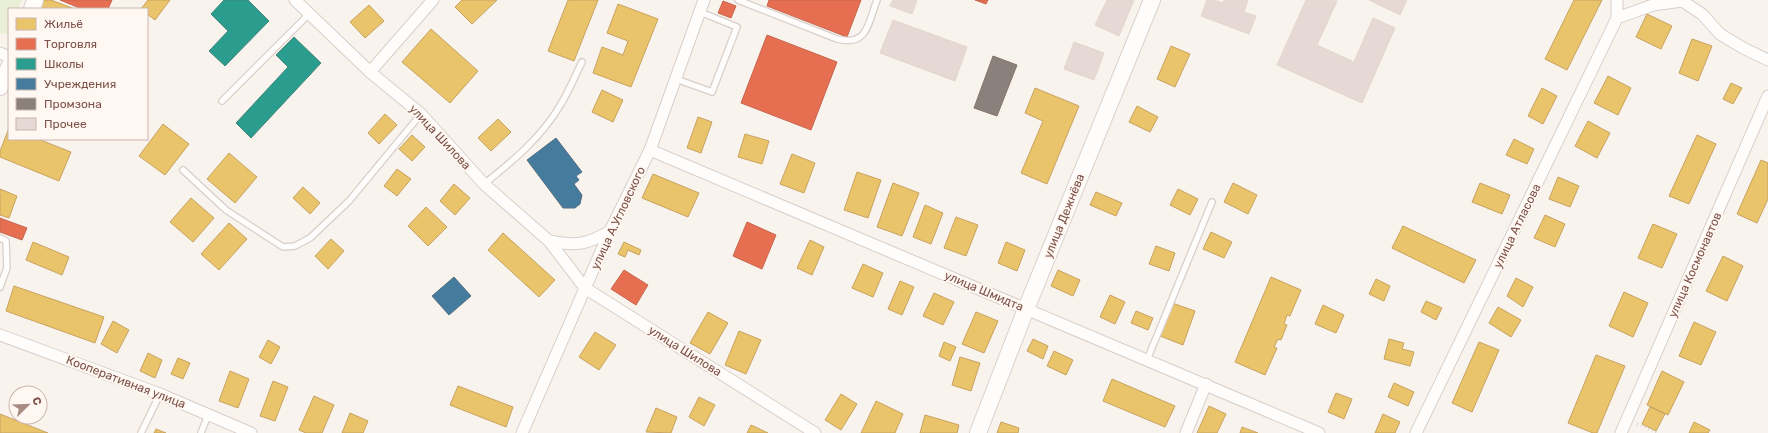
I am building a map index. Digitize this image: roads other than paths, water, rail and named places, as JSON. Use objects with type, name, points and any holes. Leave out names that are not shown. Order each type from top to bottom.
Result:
[{"type":"main road","name":"улица Дежнёва","points":[[978,433],[1026,309],[1152,0]]},
{"type":"main road","points":[[0,87],[8,69]]},
{"type":"street","name":"улица Шилова","points":[[295,0],[370,72],[421,114],[484,184],[549,241],[585,288],[815,433]]},
{"type":"street","points":[[370,72],[433,0]]},
{"type":"street","name":"улица А.Угловского","points":[[522,433],[610,231],[650,150],[704,0]]},
{"type":"street","points":[[1617,0],[1617,18],[1653,5],[1682,0],[1702,14],[1720,34],[1743,48],[1768,60]]},
{"type":"street","name":"улица Атласова","points":[[1416,433],[1617,18]]},
{"type":"street","name":"улица Космонавтов","points":[[1621,433],[1768,96]]},
{"type":"street","name":"улица Шмидта","points":[[650,150],[1206,384],[1318,433]]},
{"type":"street","points":[[549,241],[566,244],[588,243],[610,231]]},
{"type":"street","name":"Кооперативная улица","points":[[0,334],[160,394],[251,433]]},
{"type":"street","points":[[1186,433],[1206,384]]},
{"type":"lane","points":[[738,0],[848,42],[857,40],[864,34],[876,0]]},
{"type":"lane","points":[[676,79],[712,92],[737,27],[700,12]]},
{"type":"lane","points":[[222,102],[309,14]]},
{"type":"lane","points":[[484,184],[522,153],[543,130],[561,105],[582,62]]},
{"type":"lane","points":[[183,170],[232,214],[282,247],[295,246],[310,238],[349,201],[421,114]]},
{"type":"lane","points":[[1147,360],[1212,202]]},
{"type":"lane","points":[[0,238],[6,241],[7,268],[0,287]]},
{"type":"lane","points":[[141,433],[160,394]]},
{"type":"lane","points":[[201,433],[208,415]]}]
